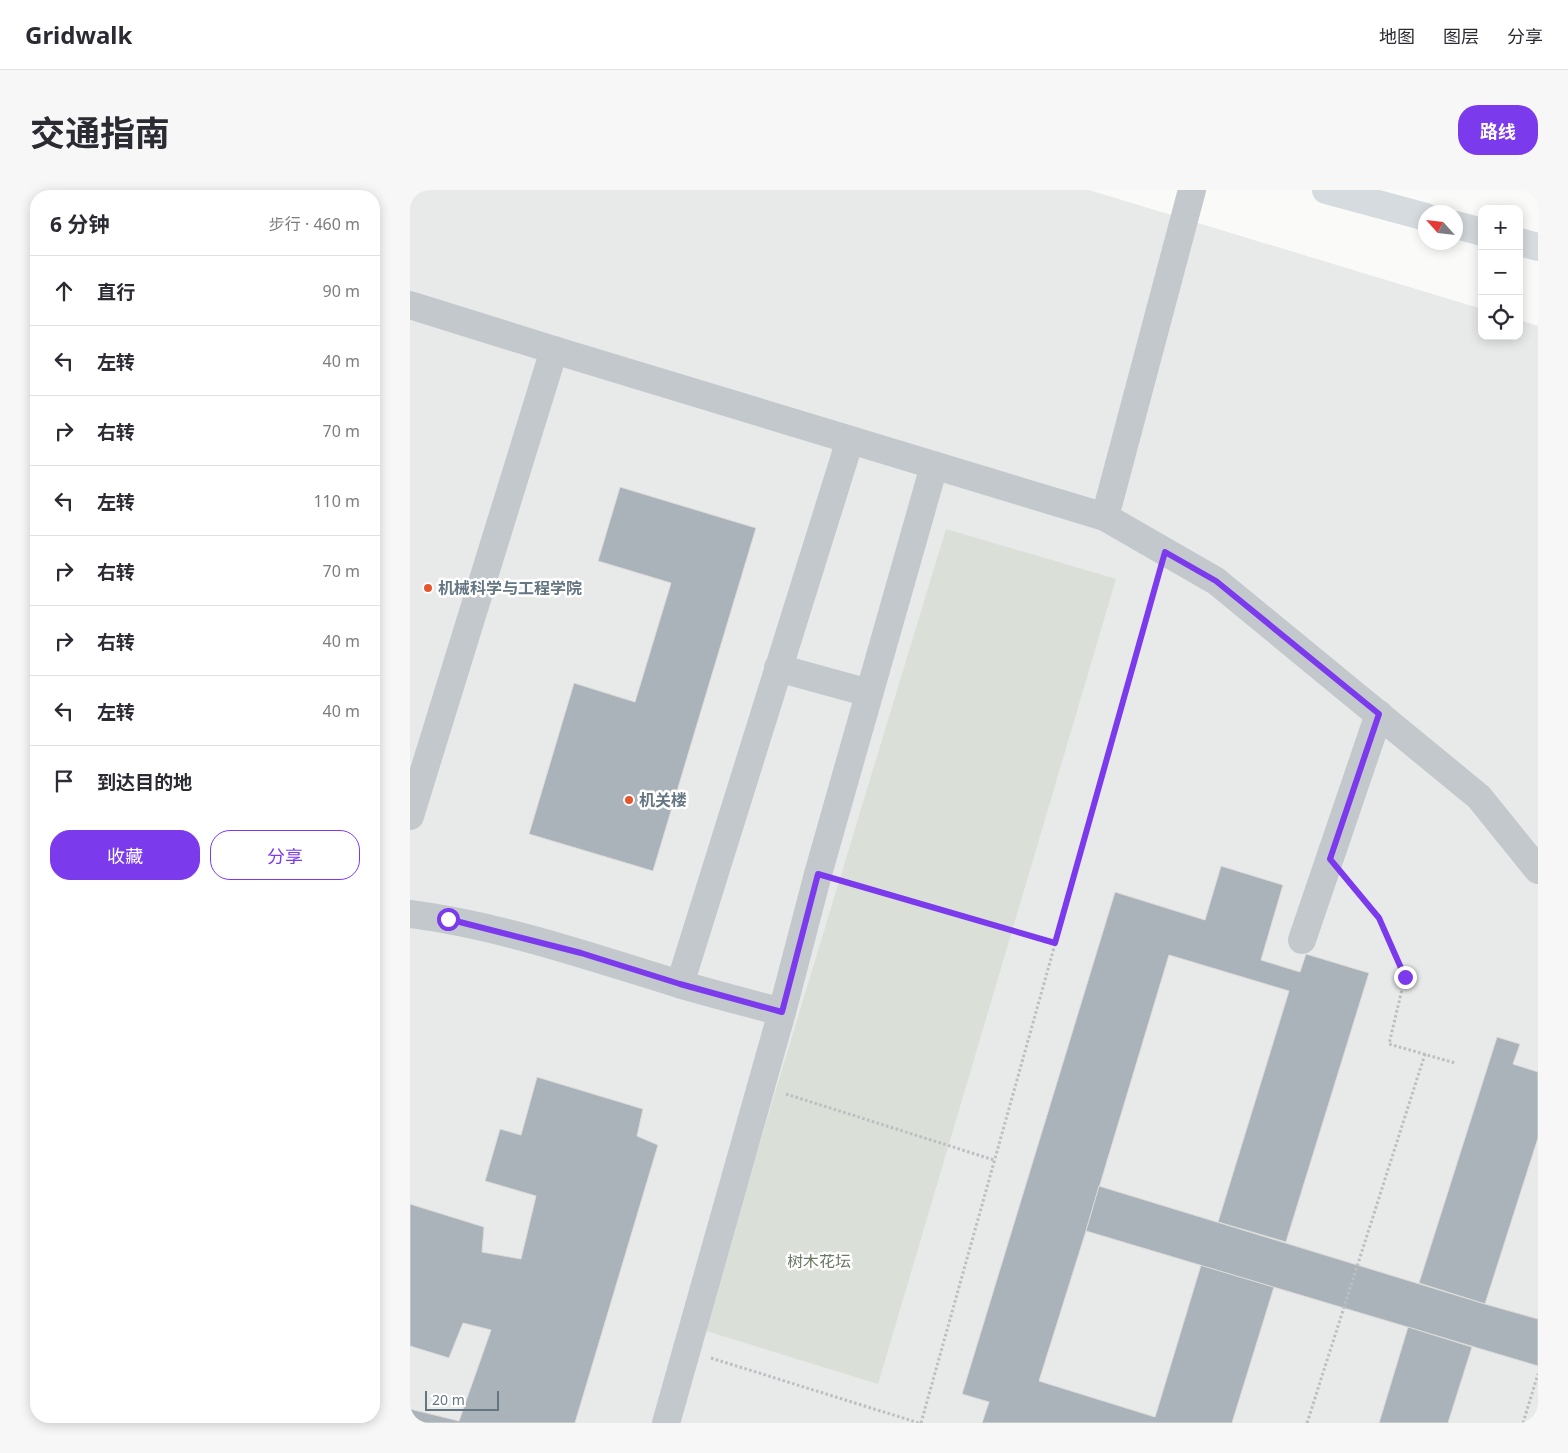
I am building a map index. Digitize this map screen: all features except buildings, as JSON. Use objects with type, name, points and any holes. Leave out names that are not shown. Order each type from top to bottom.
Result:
[{"type":"main road","points":[[1326,190],[1418,215]]},
{"type":"main road","points":[[1463,227],[1478,231]]},
{"type":"main road","points":[[1523,243],[1538,247]]},
{"type":"street","points":[[1105,518],[1192,190]]},
{"type":"street","points":[[410,305],[1105,518],[1216,581],[1479,797],[1538,870]]},
{"type":"street","points":[[410,816],[554,350]]},
{"type":"street","points":[[680,984],[850,440]]},
{"type":"street","points":[[666,1423],[782,1012],[818,874],[934,466]]},
{"type":"street","points":[[778,668],[869,693]]},
{"type":"street","points":[[1302,940],[1379,714]]},
{"type":"street","points":[[410,914],[448,919],[581,953],[680,984],[782,1012]]},
{"type":"path","points":[[686,1350],[920,1423],[1165,552]]},
{"type":"path","points":[[1330,859],[1379,918],[1405,977],[1389,1044],[1455,1063]]},
{"type":"path","points":[[818,874],[1055,943]]},
{"type":"path","points":[[1307,1423],[1426,1054]]},
{"type":"path","points":[[761,1086],[994,1160]]},
{"type":"path","points":[[1523,1423],[1538,1374]]},
{"type":"shaded area","points":[[410,190],[1089,190],[1478,308],[1478,340],[1523,340],[1523,321],[1538,326],[1538,1423],[410,1423]]},
{"type":"green space","name":"树木花坛","points":[[946,529],[1116,579],[878,1384],[703,1330]]},
{"type":"place","name":"机械科学与工程学院","points":[[428,588]]},
{"type":"place","name":"机关楼","points":[[629,800]]},
{"type":"route","points":[[448,919],[581,953],[680,984],[782,1012],[818,874],[1055,943],[1165,552],[1216,581],[1379,714],[1330,859],[1379,918],[1405,977]]}]
